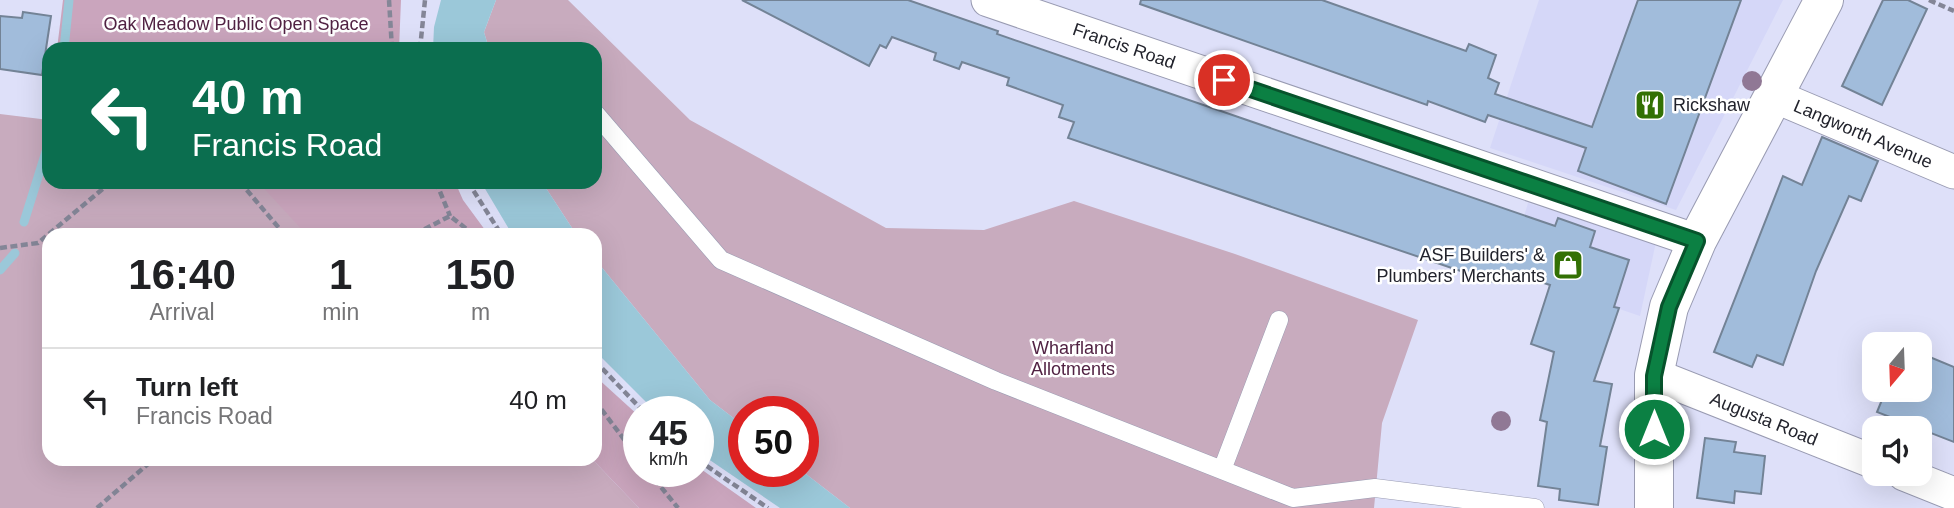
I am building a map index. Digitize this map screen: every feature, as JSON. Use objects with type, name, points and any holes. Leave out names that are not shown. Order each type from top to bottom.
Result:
[{"type":"main road","points":[[1654,508],[1654,376],[1669,307],[1697,241],[1824,0]]},
{"type":"street","name":"Francis Road","points":[[988,0],[1697,241]]},
{"type":"street","name":"Langworth Avenue","points":[[1772,95],[1954,172]]},
{"type":"street","name":"Augusta Road","points":[[1654,376],[1862,457]]},
{"type":"street","points":[[1932,485],[1954,494]]},
{"type":"lane","points":[[602,121],[721,260],[996,381],[1293,498],[1376,488],[1535,508]]},
{"type":"lane","points":[[1222,470],[1279,320]]},
{"type":"path","points":[[389,0],[392,42]]},
{"type":"path","points":[[420,0],[420,42]]},
{"type":"path","points":[[422,8],[425,0]]},
{"type":"path","points":[[1929,0],[1954,11]]},
{"type":"path","points":[[56,228],[103,189]]},
{"type":"path","points":[[246,189],[279,228]]},
{"type":"path","points":[[439,189],[450,216],[465,228]]},
{"type":"path","points":[[472,189],[497,228]]},
{"type":"path","points":[[427,228],[450,216]]},
{"type":"path","points":[[0,248],[38,243],[42,240]]},
{"type":"path","points":[[602,368],[629,396]]},
{"type":"path","points":[[602,410],[623,438]]},
{"type":"path","points":[[97,508],[146,466]]},
{"type":"path","points":[[714,471],[768,508]]},
{"type":"path","points":[[661,487],[678,508]]},
{"type":"shaded area","points":[[441,0],[496,0],[484,32],[487,42],[433,42]]},
{"type":"shaded area","points":[[1539,0],[1783,0],[1676,210],[1490,148]]},
{"type":"shaded area","points":[[485,189],[547,189],[572,228],[508,228]]},
{"type":"shaded area","name":"ASF Builders' & Plumbers' Merchants","points":[[1528,203],[1656,242],[1640,316],[1508,271]]},
{"type":"shaded area","points":[[602,268],[707,396],[640,396],[602,358]]},
{"type":"shaded area","points":[[714,403],[728,414],[728,472],[714,463]]},
{"type":"shaded area","points":[[819,484],[850,508],[780,508],[749,487],[819,487]]},
{"type":"green space","name":"Oak Meadow Public Open Space","points":[[63,0],[401,0],[399,42],[58,42]]},
{"type":"green space","name":"Wharfland Allotments","points":[[496,0],[568,0],[690,120],[886,228],[984,230],[1074,201],[1235,254],[1418,320],[1382,423],[1374,508],[850,508],[819,484],[819,396],[728,396],[728,414],[714,403],[714,396],[707,396],[602,268],[602,228],[572,228],[547,189],[602,189],[602,42],[487,42],[484,32]]},
{"type":"green space","points":[[0,114],[42,119],[42,189],[449,189],[418,228],[42,228],[42,466],[599,466],[639,508],[0,508]]},
{"type":"green space","points":[[264,189],[458,189],[484,228],[300,228]]},
{"type":"green space","points":[[602,382],[623,401],[623,487],[714,487],[714,478],[756,508],[639,508],[599,466],[602,466]]},
{"type":"building","points":[[742,0],[908,0],[998,31],[997,34],[1555,226],[1558,218],[1595,231],[1590,247],[1629,260],[1614,307],[1619,308],[1594,381],[1612,384],[1600,446],[1607,447],[1598,505],[1559,500],[1560,489],[1538,486],[1547,422],[1540,420],[1554,352],[1531,344],[1550,285],[1501,269],[1496,283],[1068,138],[1074,122],[1059,117],[1063,105],[1007,85],[1009,78],[962,62],[959,69],[934,60],[936,53],[892,37],[886,48],[880,45],[869,66]]},
{"type":"building","points":[[1141,0],[1322,0],[1466,51],[1469,44],[1496,55],[1488,78],[1499,83],[1495,94],[1592,127],[1638,0],[1741,0],[1666,204],[1578,171],[1586,148],[1488,115],[1485,122],[1428,101],[1427,105],[1140,4]]},
{"type":"building","points":[[1883,0],[1908,0],[1927,9],[1882,105],[1842,86]]},
{"type":"building","points":[[23,12],[51,16],[47,42],[42,42],[42,75],[0,69],[0,16],[22,18]]},
{"type":"building","points":[[1822,137],[1878,161],[1861,201],[1849,196],[1816,271],[1783,365],[1757,355],[1752,367],[1714,352],[1783,176],[1802,185]]},
{"type":"building","points":[[1932,358],[1954,367],[1954,442],[1932,433],[1932,416],[1887,416],[1877,412],[1881,402],[1932,402]]},
{"type":"building","points":[[1705,438],[1736,442],[1734,452],[1765,456],[1761,494],[1735,491],[1734,503],[1697,498]]},
{"type":"waterway","points":[[65,42],[69,0]]},
{"type":"waterway","points":[[24,222],[42,164]]},
{"type":"waterway","points":[[0,270],[15,253]]},
{"type":"place","name":"Rickshaw","points":[[1650,105]]},
{"type":"place","name":"ASF Builders' & Plumbers' Merchants","points":[[1568,265]]},
{"type":"route","points":[[1224,80],[1697,241],[1669,307],[1654,376],[1654,429]]}]
